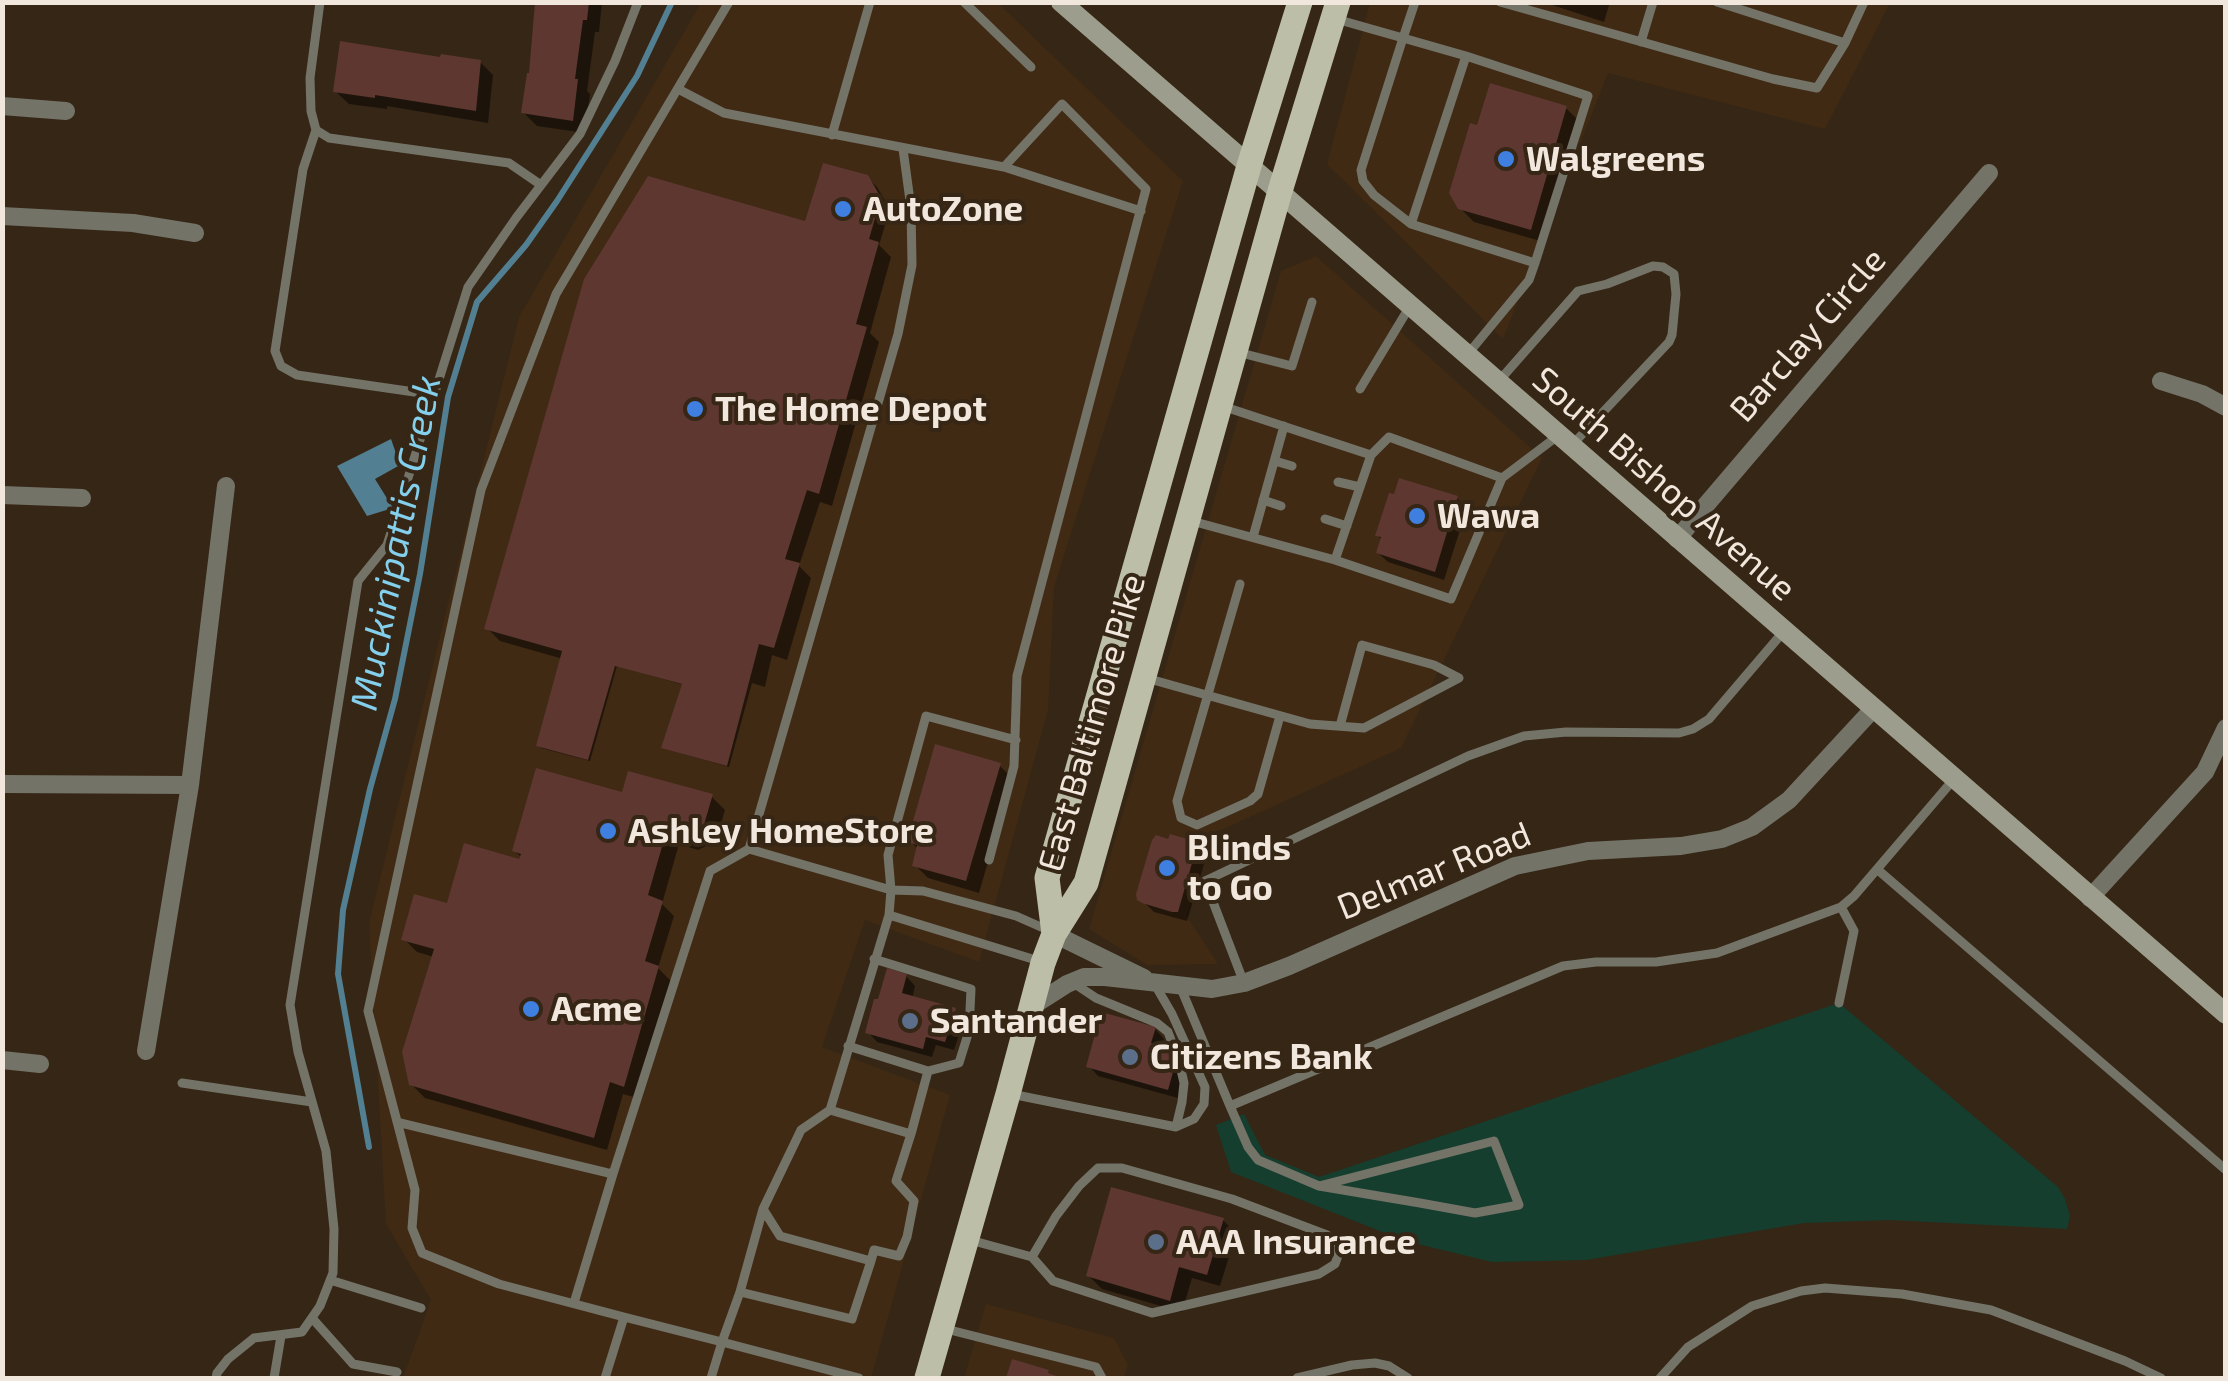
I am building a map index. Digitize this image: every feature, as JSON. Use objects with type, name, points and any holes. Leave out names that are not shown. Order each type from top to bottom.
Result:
[{"type":"main road","name":"South Bishop Avenue","points":[[1061,2],[2226,1014]]},
{"type":"main road","name":"East Baltimore Pike","points":[[1054,934],[1047,878],[1249,166],[1300,2]]},
{"type":"main road","name":"East Baltimore Pike","points":[[1054,934],[1086,884],[1234,351],[1336,11]]},
{"type":"main road","points":[[1122,614],[1158,624]]},
{"type":"main road","points":[[926,1378],[1054,934]]},
{"type":"street","points":[[2,106],[66,111]]},
{"type":"street","name":"Barclay Circle","points":[[1676,538],[1989,173]]},
{"type":"street","points":[[2,216],[133,223],[195,233]]},
{"type":"street","points":[[2161,381],[2202,394],[2226,407]]},
{"type":"street","points":[[146,1051],[190,785],[226,486]]},
{"type":"street","points":[[2,495],[82,498]]},
{"type":"street","name":"Delmar Road","points":[[1030,1007],[1084,978],[1212,989],[1244,983],[1515,866],[1561,854],[1704,844],[1736,834],[1765,819],[1788,800],[1874,708]]},
{"type":"street","points":[[2090,898],[2205,772],[2226,728]]},
{"type":"street","points":[[2,784],[190,785]]},
{"type":"street","name":"Delmar Road","points":[[1054,934],[1154,983]]},
{"type":"street","points":[[2,1060],[40,1064]]},
{"type":"lane","points":[[320,2],[310,78],[316,130],[304,169],[275,351],[281,366],[297,375],[435,395]]},
{"type":"lane","points":[[216,1378],[228,1359],[254,1338],[302,1332],[320,1306],[333,1273],[334,1230],[326,1151],[298,1052],[290,1004],[358,581],[388,545],[468,288],[580,134],[638,2]]},
{"type":"lane","points":[[729,2],[556,294],[481,490],[368,1010],[415,1190],[412,1228],[422,1253],[498,1284],[859,1378]]},
{"type":"lane","points":[[832,134],[870,2]]},
{"type":"lane","points":[[964,2],[1031,67]]},
{"type":"lane","points":[[1415,2],[1361,170],[1363,181],[1374,195],[1411,224],[1535,264]]},
{"type":"lane","points":[[1500,2],[1773,79],[1818,88],[1864,2]]},
{"type":"lane","points":[[1641,42],[1653,2]]},
{"type":"lane","points":[[1716,2],[1844,43]]},
{"type":"lane","points":[[1336,11],[1403,38],[1588,96],[1529,280],[1467,355]]},
{"type":"lane","points":[[1411,224],[1466,56]]},
{"type":"lane","points":[[678,89],[724,113],[1004,167],[1141,210]]},
{"type":"lane","points":[[989,860],[1014,766],[1017,676],[1146,190],[1062,104],[1004,167]]},
{"type":"lane","points":[[316,130],[329,138],[509,163],[541,185]]},
{"type":"lane","points":[[574,1303],[710,871],[749,849],[898,334],[912,265],[911,208],[903,148]]},
{"type":"lane","points":[[1188,519],[1335,560],[1451,599],[1502,478],[1565,441],[1668,342],[1676,294],[1674,274],[1653,266],[1578,291],[1498,382]]},
{"type":"lane","points":[[1234,351],[1292,366],[1312,302]]},
{"type":"lane","points":[[1360,388],[1410,306]]},
{"type":"lane","points":[[1220,405],[1370,455]]},
{"type":"lane","points":[[1254,537],[1284,426]]},
{"type":"lane","points":[[1335,560],[1370,455],[1389,437],[1502,478]]},
{"type":"lane","points":[[1274,461],[1292,466]]},
{"type":"lane","points":[[1338,482],[1360,487]]},
{"type":"lane","points":[[1264,500],[1280,506]]},
{"type":"lane","points":[[1325,520],[1346,526]]},
{"type":"lane","points":[[1240,584],[1177,801],[1181,818],[1197,825],[1258,794],[1280,716]]},
{"type":"lane","points":[[1244,983],[1205,881],[1468,756],[1524,736],[1566,732],[1679,733],[1693,729],[1708,719],[1784,631]]},
{"type":"lane","points":[[1144,677],[1310,724],[1364,728],[1459,678],[1434,665],[1362,646],[1340,726]]},
{"type":"lane","points":[[711,1378],[763,1209],[802,1130],[830,1110],[889,915],[888,855],[926,716],[1016,740]]},
{"type":"lane","points":[[1230,1106],[1563,966],[1656,962],[1717,953],[1841,907],[1878,870],[1954,779]]},
{"type":"lane","points":[[749,849],[891,890],[922,891],[1016,916],[1054,934]]},
{"type":"lane","points":[[1878,870],[2226,1170]]},
{"type":"lane","points":[[1839,1003],[1854,931],[1841,907]]},
{"type":"lane","points":[[889,915],[1043,962]]},
{"type":"lane","points":[[848,1046],[928,1071],[959,1063],[969,1031],[971,989],[874,959]]},
{"type":"lane","points":[[1072,982],[1096,998],[1157,1023],[1168,1032],[1184,1083],[1176,1127]]},
{"type":"lane","points":[[1008,1094],[1176,1127],[1194,1119],[1204,1104],[1205,1087],[1154,983]]},
{"type":"lane","points":[[1180,986],[1230,1106],[1258,1160],[1319,1186],[1475,1213],[1519,1205],[1494,1141],[1319,1186]]},
{"type":"lane","points":[[740,1292],[852,1320],[874,1250],[899,1256],[907,1237],[914,1201],[896,1180],[928,1071]]},
{"type":"lane","points":[[182,1083],[312,1102]]},
{"type":"lane","points":[[830,1110],[911,1134]]},
{"type":"lane","points":[[397,1122],[613,1174]]},
{"type":"lane","points":[[967,1239],[1032,1257],[1053,1280],[1152,1313],[1318,1274],[1335,1264],[1338,1253],[1327,1235],[1232,1199],[1122,1168],[1098,1168],[1056,1216],[1032,1257]]},
{"type":"lane","points":[[763,1209],[780,1236],[871,1261]]},
{"type":"lane","points":[[330,1280],[421,1308]]},
{"type":"lane","points":[[1660,1378],[1688,1348],[1752,1306],[1825,1288],[1902,1294],[1991,1310],[2162,1378]]},
{"type":"lane","points":[[606,1378],[624,1316]]},
{"type":"lane","points":[[312,1318],[353,1364],[396,1372]]},
{"type":"lane","points":[[942,1328],[1096,1367],[1102,1378]]},
{"type":"lane","points":[[274,1378],[280,1336]]},
{"type":"lane","points":[[1297,1378],[1375,1363],[1408,1378]]},
{"type":"shaded area","points":[[701,3],[998,3],[1183,181],[1054,587],[1048,710],[979,962],[865,920],[822,1047],[950,1095],[871,1378],[403,1378],[431,1300],[386,1224],[369,923],[519,317]]},
{"type":"shaded area","points":[[1370,3],[1890,3],[1825,129],[1608,73],[1503,339],[1327,164]]},
{"type":"shaded area","points":[[1316,256],[1542,458],[1401,748],[1215,833],[1186,915],[1218,964],[1147,965],[1089,929],[1281,271]]},
{"type":"shaded area","points":[[986,1304],[1114,1338],[1128,1365],[1124,1378],[964,1378]]},
{"type":"green space","points":[[1839,1003],[2058,1187],[2070,1216],[2067,1229],[1890,1220],[1804,1223],[1586,1260],[1492,1262],[1405,1241],[1231,1172],[1216,1125],[1244,1114],[1265,1155],[1319,1177]]},
{"type":"water","points":[[391,439],[400,465],[375,479],[393,508],[367,516],[337,466]]},
{"type":"building","points":[[535,2],[589,2],[575,79],[573,121],[521,113]]},
{"type":"building","points":[[340,41],[481,60],[476,111],[333,92]]},
{"type":"building","name":"Walgreens","points":[[1490,83],[1567,106],[1531,230],[1458,209],[1449,193],[1470,123],[1477,125]]},
{"type":"building","name":"The Home Depot","points":[[823,163],[868,175],[881,198],[869,239],[879,242],[856,324],[867,327],[819,494],[807,490],[785,559],[800,563],[774,648],[759,644],[727,766],[661,748],[682,684],[615,666],[588,760],[536,746],[562,651],[484,629],[584,279],[648,176],[805,221]]},
{"type":"building","name":"Wawa","points":[[1399,478],[1458,496],[1435,572],[1376,553],[1381,537],[1375,536],[1389,493],[1394,494]]},
{"type":"building","points":[[935,744],[1001,763],[966,881],[912,866],[917,845],[907,842]]},
{"type":"building","name":"Acme","points":[[536,768],[622,792],[628,771],[713,794],[703,828],[684,838],[666,833],[648,895],[663,901],[645,961],[659,966],[624,1087],[610,1082],[594,1138],[409,1085],[402,1052],[434,949],[401,940],[414,894],[447,903],[464,843],[519,859],[521,854],[512,851]]},
{"type":"building","name":"Blinds to Go","points":[[1170,834],[1198,842],[1178,912],[1142,903],[1136,894],[1152,840],[1156,835],[1168,839]]},
{"type":"building","name":"Santander","points":[[887,968],[907,974],[902,993],[956,1008],[945,1042],[926,1037],[923,1049],[865,1033]]},
{"type":"building","name":"Citizens Bank","points":[[1101,1012],[1156,1027],[1151,1043],[1169,1048],[1175,1065],[1168,1090],[1086,1067]]},
{"type":"building","name":"AAA Insurance","points":[[1111,1187],[1224,1218],[1207,1275],[1179,1267],[1170,1301],[1086,1276]]},
{"type":"building","points":[[1012,1359],[1049,1370],[1048,1373],[1062,1378],[1006,1378]]},
{"type":"waterway","name":"Muckinipattis Creek","points":[[369,1147],[338,974],[343,910],[395,699],[420,574],[448,397],[477,302],[526,245],[557,201],[637,76],[672,2]]},
{"type":"place","name":"Walgreens","points":[[1506,159]]},
{"type":"place","name":"AutoZone","points":[[843,209]]},
{"type":"place","name":"The Home Depot","points":[[695,409]]},
{"type":"place","name":"Wawa","points":[[1417,516]]},
{"type":"place","name":"Ashley HomeStore","points":[[608,831]]},
{"type":"place","name":"Blinds to Go","points":[[1167,868]]},
{"type":"place","name":"Acme","points":[[531,1009]]},
{"type":"place","name":"Santander","points":[[910,1021]]},
{"type":"place","name":"Citizens Bank","points":[[1130,1057]]},
{"type":"place","name":"AAA Insurance","points":[[1156,1242]]}]
